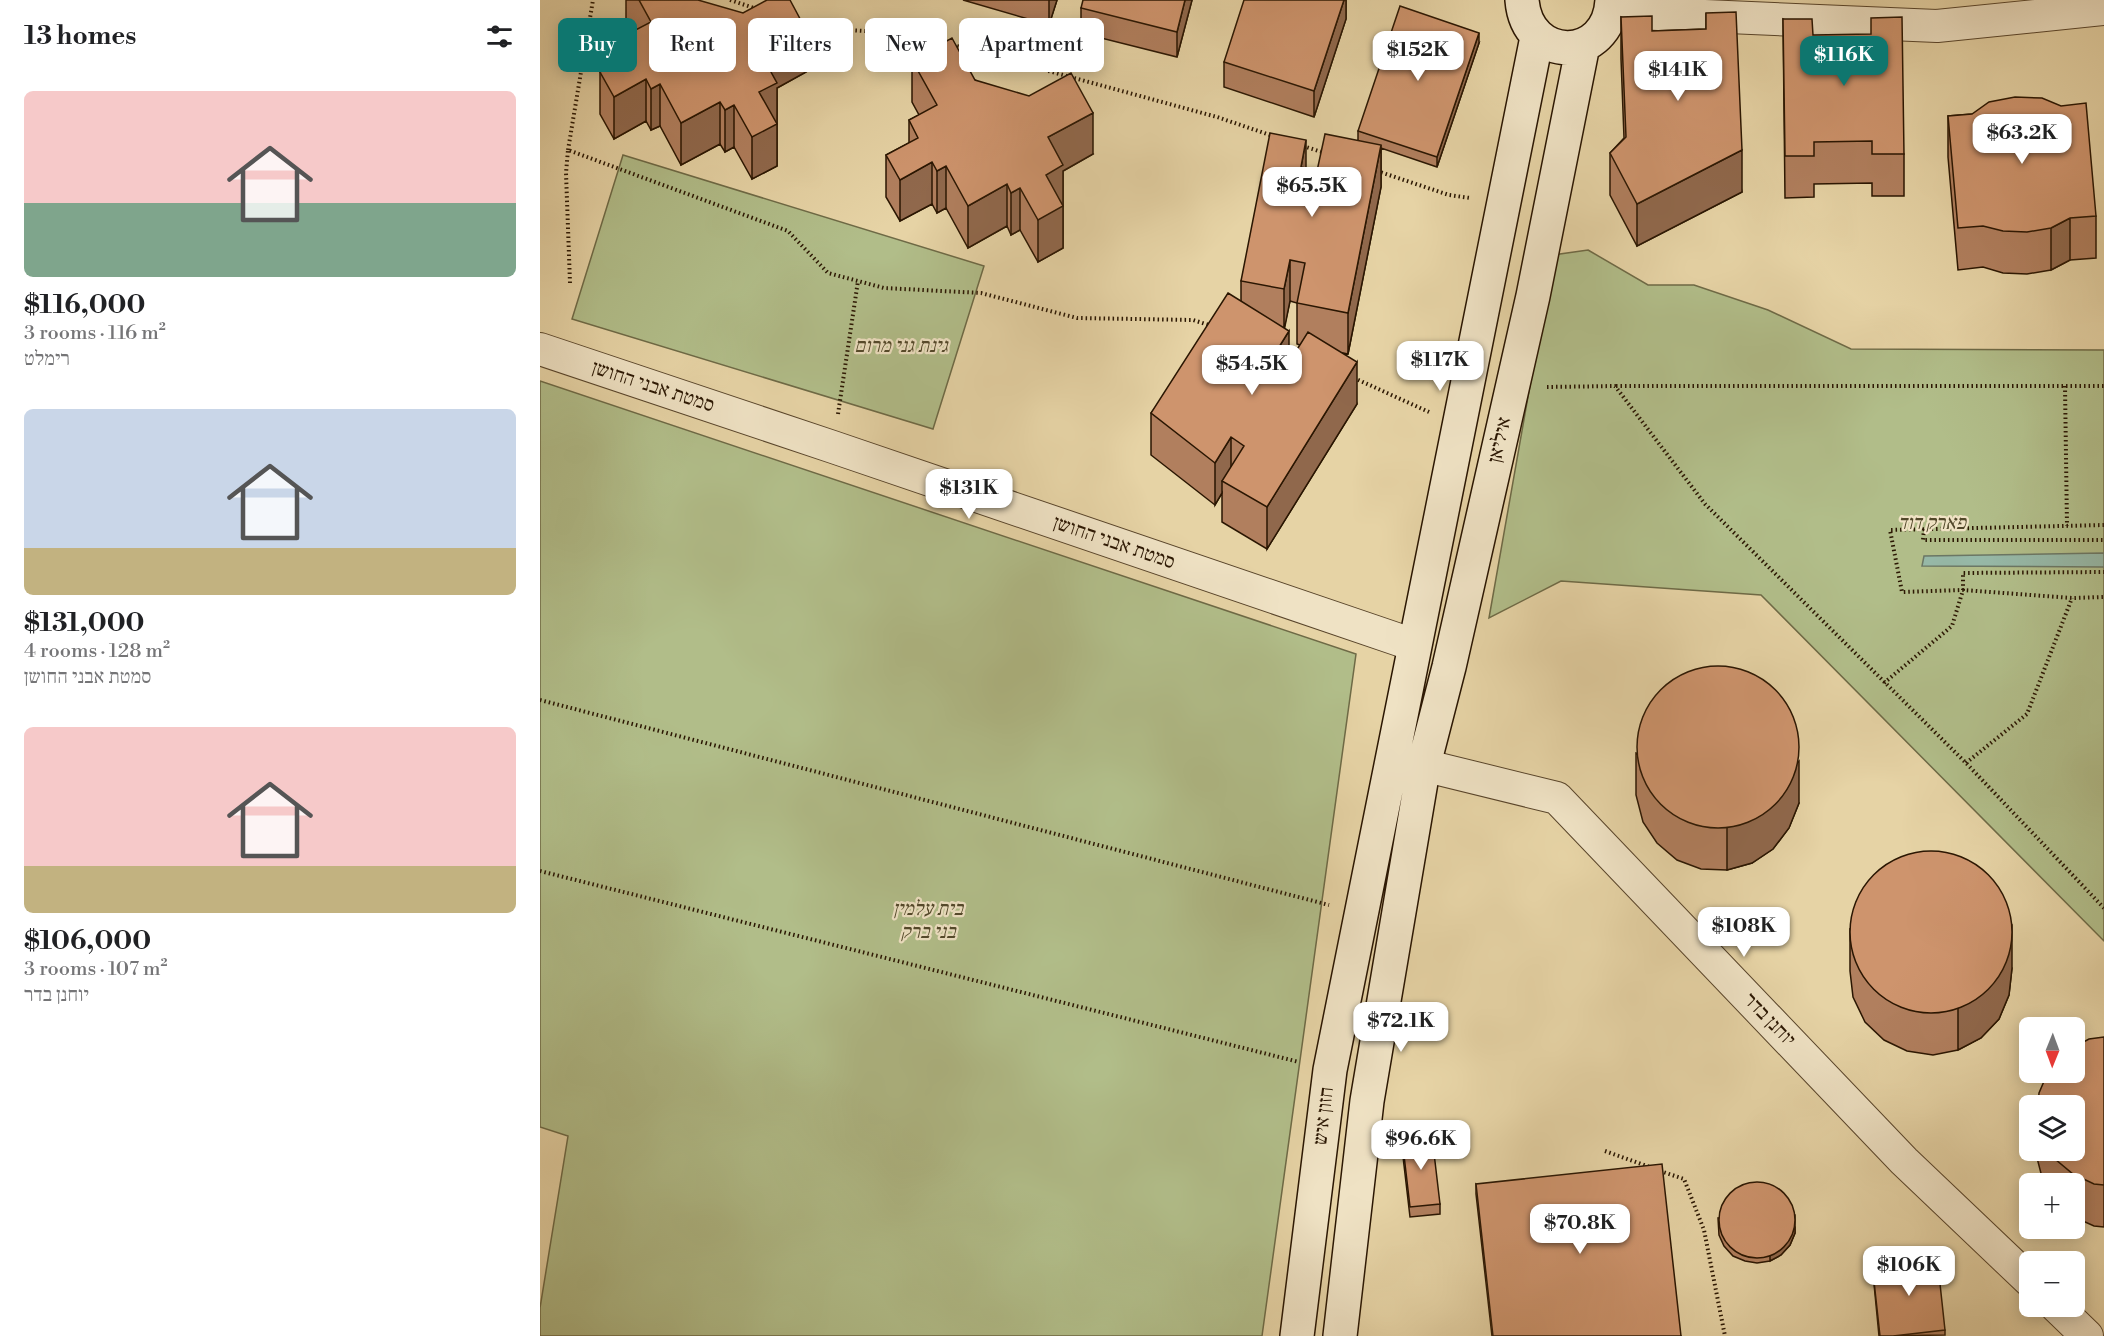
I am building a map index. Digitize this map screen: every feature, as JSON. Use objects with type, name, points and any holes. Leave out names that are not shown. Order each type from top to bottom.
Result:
[{"type":"street","points":[[1522,0],[1523,13],[1528,26],[1537,37],[1559,47],[1571,48],[1584,45],[1597,38],[1606,26],[1612,6],[1937,26],[2104,9]]},
{"type":"street","points":[[1408,761],[1414,645],[1537,37]]},
{"type":"street","name":"איליאן","points":[[1408,761],[1449,667],[1530,307],[1584,45]]},
{"type":"street","name":"סמטת אבני החושן","points":[[540,349],[1414,645]]},
{"type":"street","name":"חזון איש","points":[[1297,1336],[1330,1070],[1360,914],[1408,761]]},
{"type":"street","name":"חזון איש","points":[[1340,1336],[1408,761]]},
{"type":"street","name":"יוחנן בדר","points":[[1408,761],[1557,798],[1904,1161],[2019,1271]]},
{"type":"street","points":[[2067,1317],[2087,1336]]},
{"type":"path","points":[[570,283],[566,173],[593,0]]},
{"type":"path","points":[[730,0],[762,10]]},
{"type":"path","points":[[853,30],[913,34],[1217,117],[1283,139]]},
{"type":"path","points":[[1294,143],[1328,154]]},
{"type":"path","points":[[568,150],[788,231],[828,273],[884,288],[981,293],[1077,318],[1193,320],[1215,327]]},
{"type":"path","points":[[1372,169],[1449,195],[1504,204]]},
{"type":"path","points":[[833,447],[858,281]]},
{"type":"path","points":[[1345,375],[1459,425]]},
{"type":"path","points":[[1615,386],[1705,504],[1966,763],[2104,908]]},
{"type":"path","points":[[2064,386],[2067,526]]},
{"type":"path","points":[[1540,387],[2104,386]]},
{"type":"path","points":[[2104,525],[1890,530],[1902,592],[1963,590],[2072,598],[2104,597]]},
{"type":"path","points":[[1924,529],[1923,540],[2104,540]]},
{"type":"path","points":[[1884,683],[1952,626],[1963,590],[1964,573],[2104,572]]},
{"type":"path","points":[[1966,763],[2026,714],[2072,598]]},
{"type":"path","points":[[540,699],[1360,914]]},
{"type":"path","points":[[540,871],[1330,1070]]},
{"type":"path","points":[[1605,1151],[1684,1179],[1704,1230],[1725,1336]]},
{"type":"green space","name":"גינת גני מרום","points":[[623,155],[984,266],[933,429],[572,319]]},
{"type":"green space","name":"פארק דוד","points":[[1588,250],[1648,285],[1694,285],[1768,310],[1851,349],[2104,350],[2104,941],[1761,595],[1561,581],[1489,618],[1553,255]]},
{"type":"green space","name":"בית עלמין בני ברק","points":[[540,381],[1356,654],[1262,1336],[540,1336],[540,1308],[568,1136],[540,1127]]},
{"type":"shaded area","points":[[2104,553],[2104,567],[1922,566],[1924,556]]},
{"type":"building","points":[[639,0],[698,0],[743,13],[767,0],[790,0],[800,18],[748,18],[748,72],[771,72],[777,83],[759,92],[777,124],[752,137],[734,105],[725,110],[720,102],[681,123],[660,84],[651,89],[646,79],[614,97],[600,72],[637,72],[637,29],[649,23],[649,72],[736,72],[736,18],[649,18]]},
{"type":"building","points":[[1083,0],[1185,0],[1177,32],[1081,8]]},
{"type":"building","points":[[1244,0],[1344,0],[1314,91],[1224,62]]},
{"type":"building","points":[[1400,6],[1479,33],[1437,157],[1358,131]]},
{"type":"building","points":[[1736,12],[1742,150],[1637,204],[1610,153],[1626,137],[1621,17],[1652,16],[1652,31],[1706,29],[1706,13]]},
{"type":"building","points":[[1902,17],[1904,154],[1872,154],[1872,141],[1814,142],[1814,156],[1785,156],[1783,19],[1812,19],[1813,35],[1871,34],[1871,18]]},
{"type":"building","points":[[952,38],[959,51],[959,72],[971,72],[975,80],[1029,96],[1071,73],[1093,113],[1048,137],[1063,165],[1046,175],[1063,206],[1038,220],[1020,188],[1011,193],[1007,184],[968,206],[946,166],[937,171],[932,162],[900,180],[886,155],[918,138],[909,120],[937,105],[919,72],[947,72],[947,41]]},
{"type":"building","points":[[2015,97],[2042,98],[2061,106],[2086,103],[2096,216],[2070,218],[2051,228],[2027,232],[2003,231],[1983,226],[1958,228],[1948,116],[1972,114],[1989,102]]},
{"type":"building","points":[[1270,133],[1306,140],[1301,167],[1317,171],[1325,134],[1381,145],[1348,313],[1297,303],[1305,263],[1290,260],[1284,289],[1241,281]]},
{"type":"building","points":[[1228,293],[1289,331],[1274,355],[1288,364],[1308,332],[1357,362],[1267,507],[1222,481],[1244,446],[1231,437],[1215,463],[1151,413]]},
{"type":"building","points":[[1718,666],[1749,673],[1763,680],[1775,690],[1785,702],[1792,716],[1799,747],[1792,778],[1785,792],[1775,804],[1763,814],[1749,821],[1718,828],[1687,821],[1673,814],[1661,804],[1651,792],[1644,778],[1637,747],[1644,716],[1651,702],[1661,690],[1673,680],[1687,673]]},
{"type":"building","points":[[1931,851],[1962,858],[1976,865],[1988,875],[1998,887],[2005,901],[2012,932],[2005,963],[1998,977],[1988,989],[1976,999],[1962,1006],[1931,1013],[1900,1006],[1886,999],[1874,989],[1864,977],[1857,963],[1850,932],[1857,901],[1864,887],[1874,875],[1886,865],[1900,858]]},
{"type":"building","points":[[2104,1037],[2104,1185],[2085,1180],[2085,1173],[2072,1173],[2057,1161],[2085,1161],[2085,1095],[2039,1095],[2043,1083],[2085,1083],[2085,1041]]},
{"type":"building","points":[[1432,1136],[1440,1204],[1410,1207],[1402,1138]]},
{"type":"building","points":[[1662,1164],[1681,1336],[1493,1336],[1476,1184]]},
{"type":"building","points":[[1750,1182],[1764,1182],[1778,1188],[1789,1199],[1795,1213],[1792,1235],[1784,1247],[1764,1258],[1750,1258],[1736,1252],[1725,1241],[1719,1227],[1719,1213],[1725,1199],[1736,1188]]},
{"type":"building","points":[[1937,1256],[1945,1330],[1880,1336],[1872,1263]]}]
